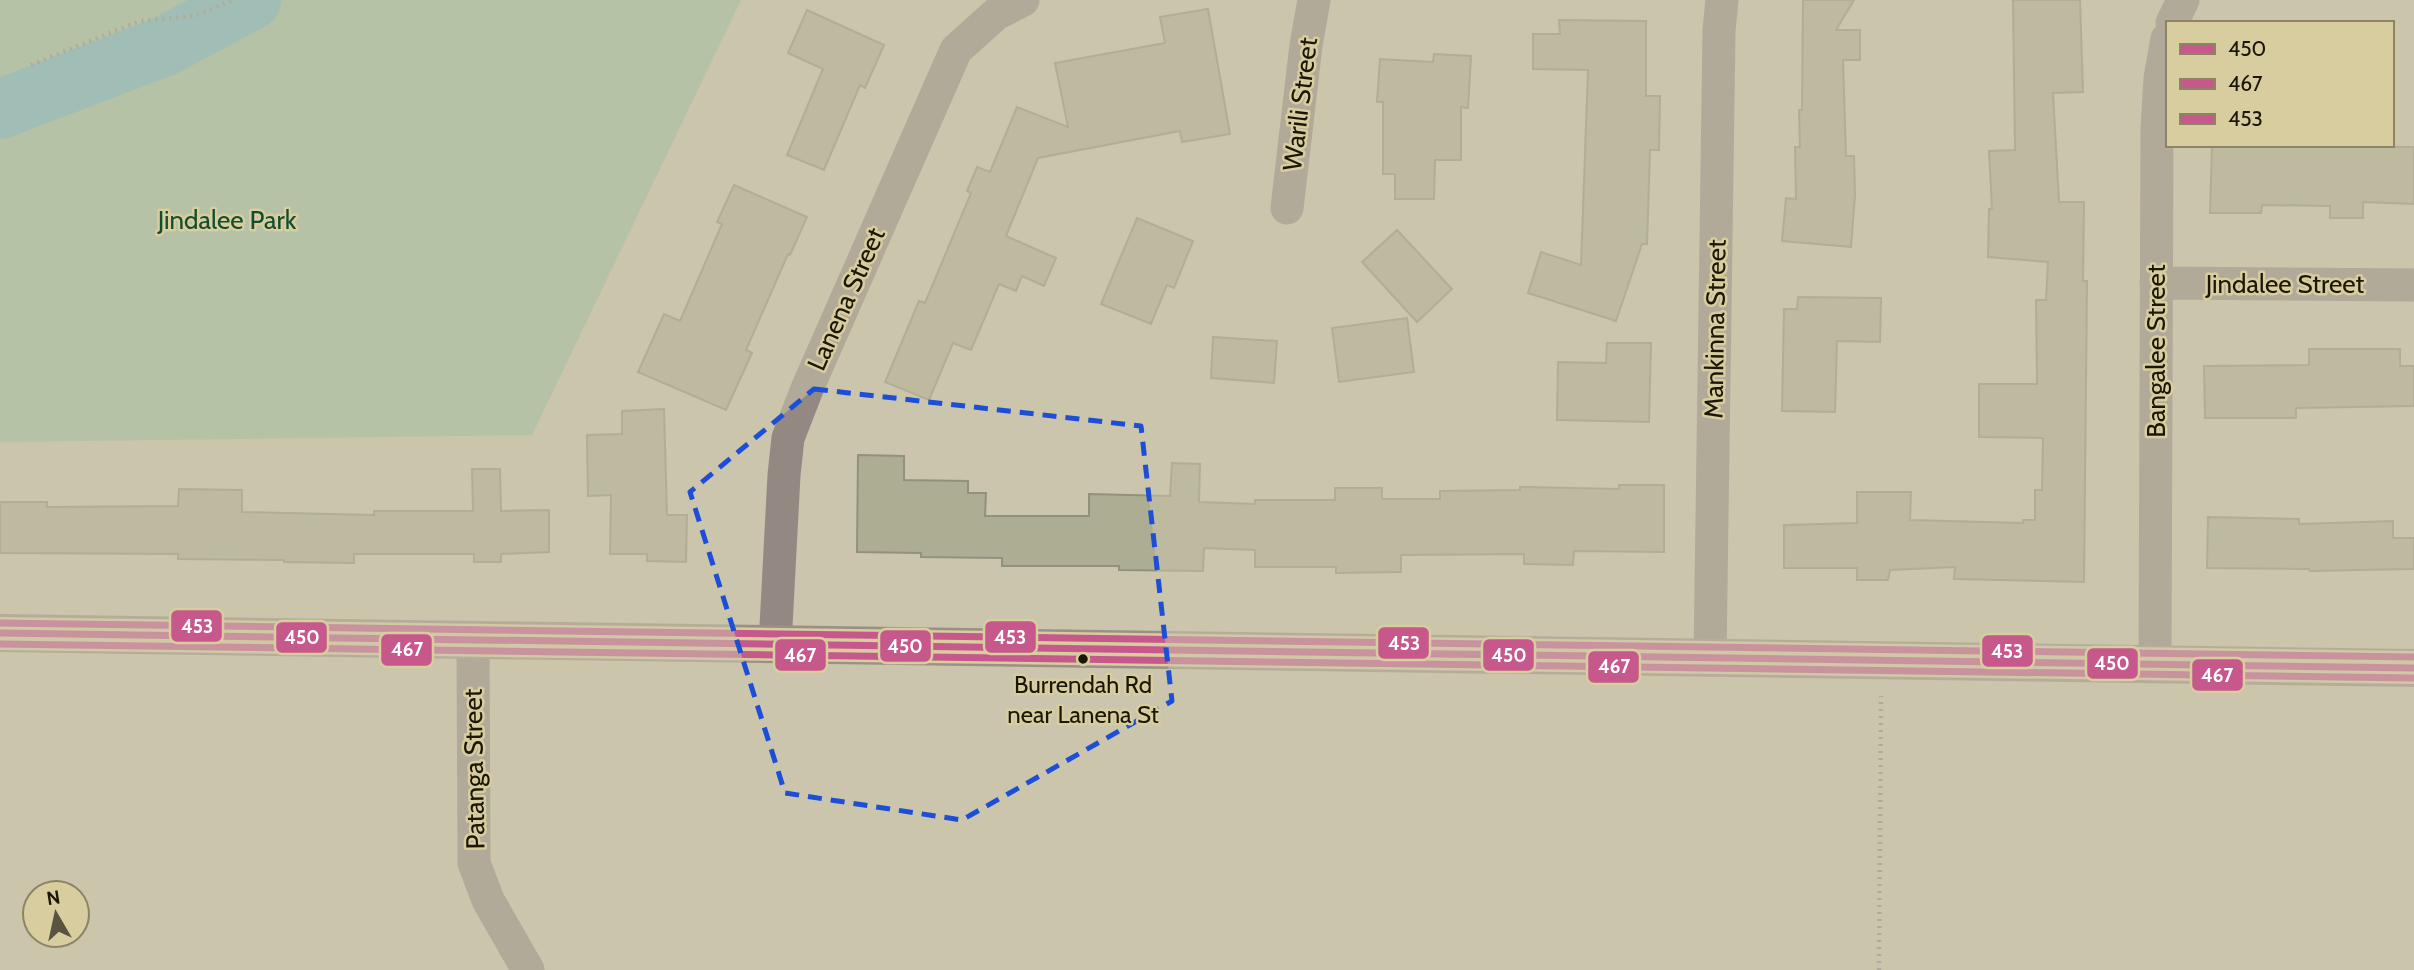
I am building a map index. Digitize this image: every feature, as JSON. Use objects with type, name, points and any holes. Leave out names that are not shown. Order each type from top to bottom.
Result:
[{"type":"street","name":"Lanena Street","points":[[775,645],[788,438],[807,388],[956,50],[996,14],[1023,0]]},
{"type":"street","name":"Warili Street","points":[[1287,208],[1306,45],[1314,0]]},
{"type":"street","name":"Mankinna Street","points":[[1710,658],[1722,0]]},
{"type":"street","points":[[2173,21],[2183,0]]},
{"type":"street","name":"Bangalee Street","points":[[2155,664],[2158,102],[2166,46]]},
{"type":"street","name":"Jindalee Street","points":[[2156,283],[2414,285]]},
{"type":"street","points":[[0,633],[2414,668]]},
{"type":"street","name":"Patanga Street","points":[[473,640],[474,863],[488,900],[528,970]]},
{"type":"path","points":[[31,65],[140,21],[195,16],[233,0]]},
{"type":"path","points":[[1878,970],[1881,660]]},
{"type":"highlighted area","points":[[814,389],[1141,426],[1172,701],[962,820],[785,793],[690,492]]},
{"type":"green space","name":"Jindalee Park","points":[[0,0],[741,0],[532,435],[0,442]]},
{"type":"building","points":[[1803,0],[1854,0],[1836,30],[1860,30],[1860,60],[1843,60],[1846,156],[1854,156],[1855,195],[1851,247],[1782,241],[1786,198],[1796,199],[1795,147],[1800,147],[1799,110],[1802,110]]},
{"type":"building","points":[[2013,0],[2080,0],[2083,92],[2053,93],[2059,202],[2084,202],[2083,281],[2087,281],[2084,582],[1954,579],[1955,567],[1890,570],[1888,580],[1857,580],[1857,568],[1784,568],[1784,525],[1857,523],[1857,492],[1911,492],[1910,520],[2023,523],[2023,520],[2035,520],[2035,490],[2042,490],[2043,438],[1979,437],[1979,384],[2037,384],[2036,300],[2046,300],[2048,262],[1988,257],[1989,209],[1992,209],[1989,151],[2015,150]]},
{"type":"building","points":[[1208,9],[1230,134],[1182,142],[1180,131],[1038,158],[1006,236],[1056,258],[1044,286],[1022,276],[1016,291],[999,284],[971,350],[953,343],[929,400],[885,382],[919,301],[925,303],[971,193],[967,191],[977,167],[990,172],[1017,107],[1068,127],[1055,63],[1165,43],[1160,17]]},
{"type":"building","points":[[807,10],[884,45],[865,88],[860,85],[824,170],[787,155],[823,69],[788,53]]},
{"type":"building","points":[[1559,20],[1646,21],[1646,96],[1660,96],[1659,150],[1650,150],[1647,244],[1642,244],[1616,321],[1528,293],[1541,252],[1581,265],[1588,70],[1533,69],[1533,34],[1560,34]]},
{"type":"building","points":[[1434,54],[1471,56],[1468,108],[1461,107],[1461,160],[1435,160],[1434,199],[1395,199],[1395,174],[1383,174],[1383,102],[1377,102],[1380,59],[1433,62]]},
{"type":"building","points":[[2212,147],[2414,147],[2414,204],[2363,202],[2363,218],[2330,218],[2330,206],[2262,205],[2261,213],[2210,213]]},
{"type":"building","points":[[734,185],[807,217],[746,350],[752,353],[726,410],[638,372],[664,314],[680,321],[722,224],[717,222]]},
{"type":"building","points":[[1137,218],[1193,241],[1174,288],[1167,285],[1151,324],[1101,304]]},
{"type":"building","points":[[1397,230],[1452,289],[1417,322],[1362,262]]},
{"type":"building","points":[[1798,297],[1881,298],[1880,342],[1837,341],[1835,412],[1782,411],[1784,309],[1797,309]]},
{"type":"building","points":[[1407,318],[1414,372],[1339,382],[1332,328]]},
{"type":"building","points":[[1213,337],[1277,341],[1274,383],[1211,378]]},
{"type":"building","points":[[1607,343],[1651,343],[1649,422],[1557,420],[1558,362],[1606,363]]},
{"type":"building","points":[[2309,349],[2400,349],[2400,366],[2414,366],[2414,406],[2296,408],[2296,418],[2205,418],[2204,366],[2309,365]]},
{"type":"building","points":[[664,409],[667,515],[687,515],[686,562],[647,561],[647,554],[610,554],[611,495],[588,496],[587,435],[622,434],[622,411]]},
{"type":"building","points":[[858,455],[904,456],[904,480],[968,481],[968,493],[986,493],[985,516],[1089,516],[1089,494],[1170,496],[1172,463],[1200,464],[1199,502],[1255,504],[1255,500],[1335,500],[1335,488],[1382,488],[1382,499],[1440,499],[1440,491],[1520,490],[1520,487],[1619,489],[1619,485],[1664,485],[1664,552],[1574,551],[1573,565],[1524,564],[1524,554],[1401,555],[1401,572],[1336,573],[1336,567],[1255,567],[1255,550],[1204,548],[1203,571],[1119,570],[1119,566],[1002,566],[1002,558],[921,557],[921,553],[857,552]]},
{"type":"building","points":[[472,469],[500,469],[501,511],[549,510],[549,552],[501,554],[501,562],[474,562],[474,554],[354,554],[354,563],[178,559],[178,554],[0,553],[0,502],[47,502],[47,507],[178,506],[179,489],[242,490],[242,512],[374,515],[374,511],[473,511]]},
{"type":"building","points":[[2208,517],[2299,519],[2299,524],[2393,521],[2393,538],[2414,538],[2414,569],[2310,571],[2207,568]]},
{"type":"waterway","points":[[0,109],[165,46],[251,0]]},
{"type":"transit line","name":"453","points":[[0,623],[2414,657]]},
{"type":"transit line","name":"450","points":[[0,633],[2414,668]]},
{"type":"transit line","name":"467","points":[[0,644],[2414,678]]},
{"type":"place","name":"Burrendah Rd near Lanena St","points":[[1083,659]]}]
